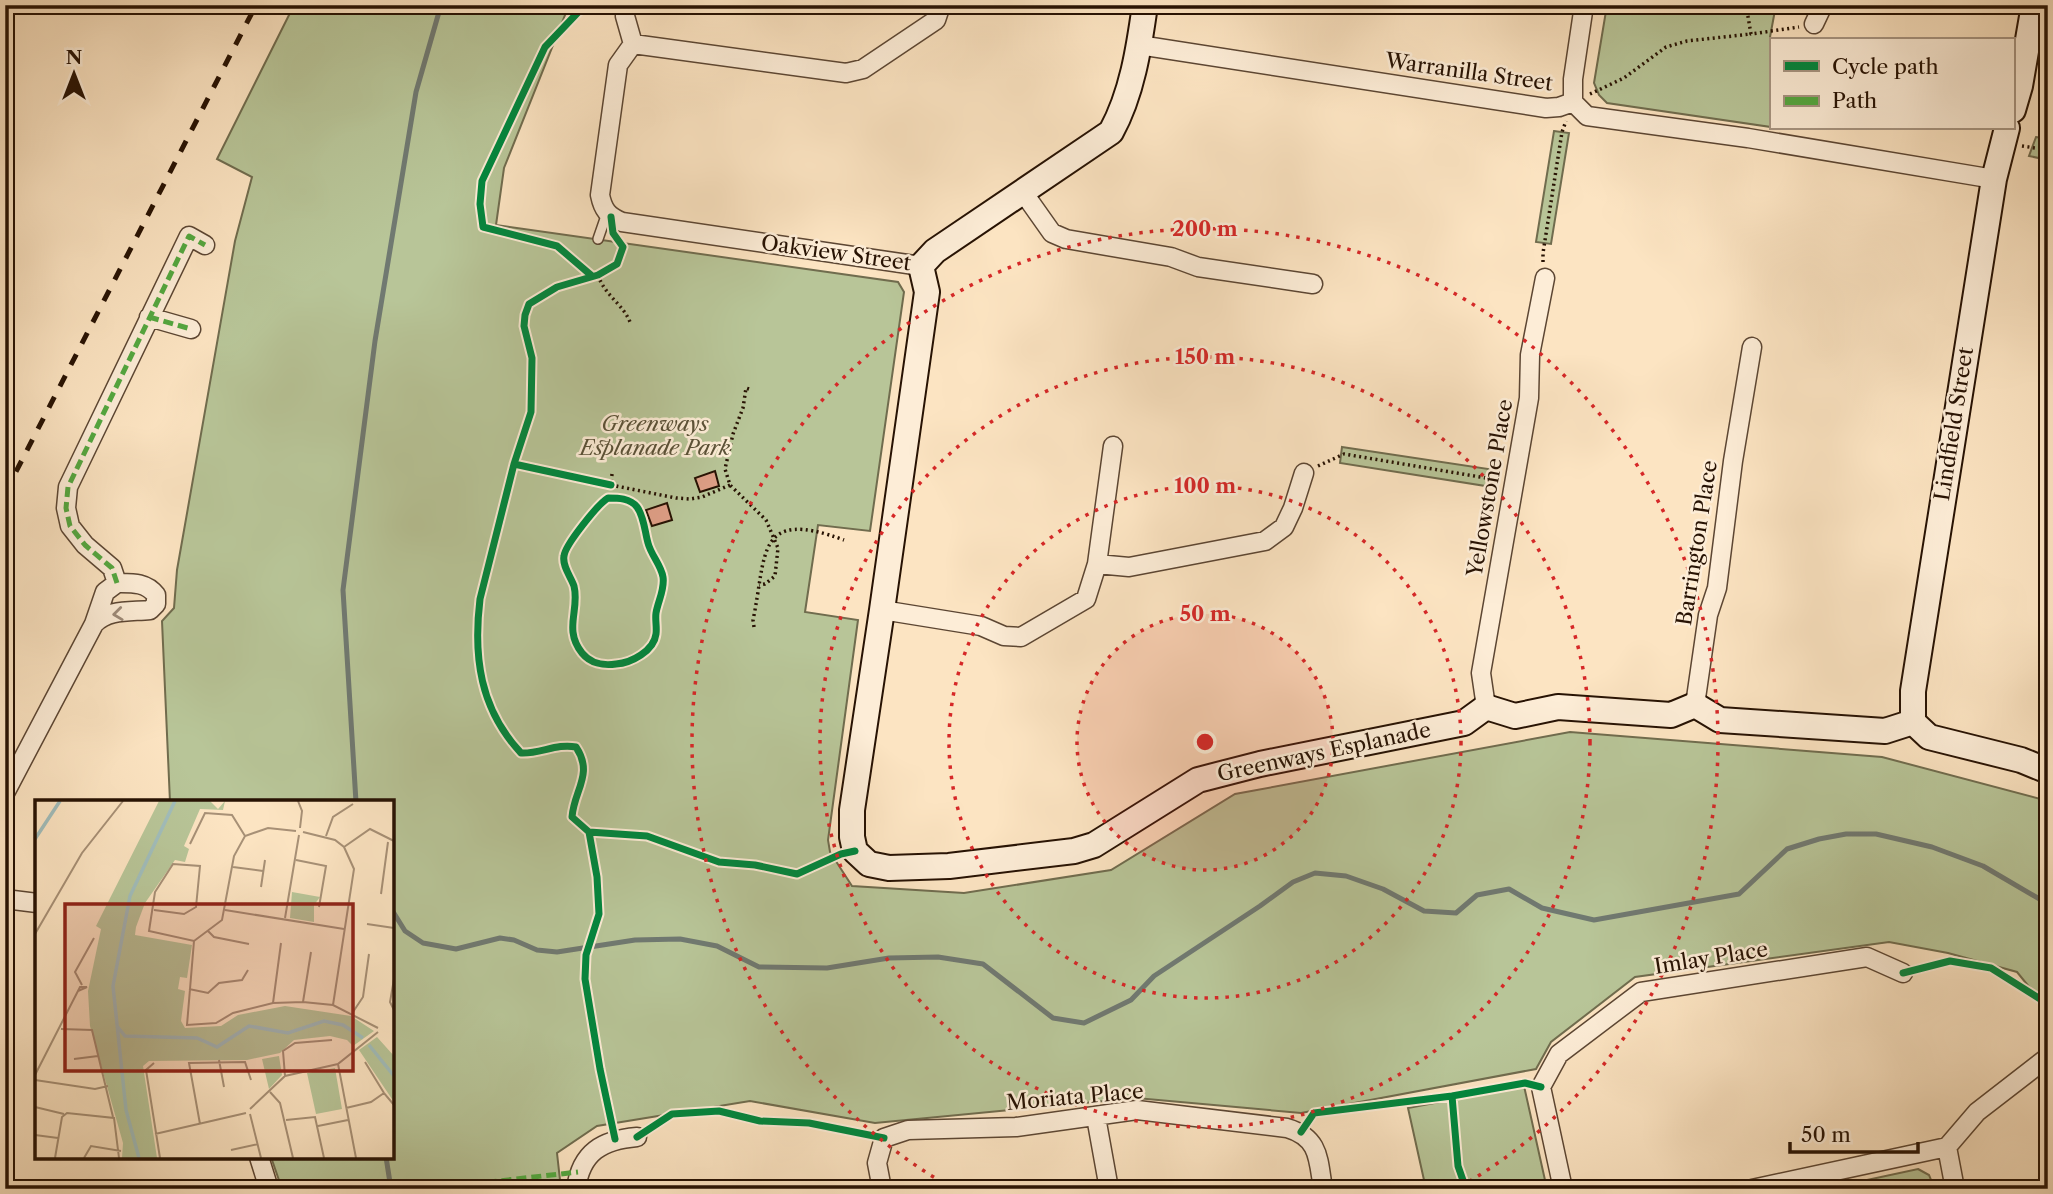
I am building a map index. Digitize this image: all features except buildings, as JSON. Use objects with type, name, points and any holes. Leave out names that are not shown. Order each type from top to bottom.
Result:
[{"type":"street","points":[[626,5],[625,16],[633,44]]},
{"type":"street","points":[[633,44],[846,73],[863,69],[936,20],[941,5]]},
{"type":"street","name":"Oakview Street","points":[[607,213],[622,222],[921,266],[935,251],[1111,132],[1121,113],[1139,45],[1146,5]]},
{"type":"street","points":[[1573,102],[1573,79],[1584,5]]},
{"type":"street","points":[[1814,24],[1823,5]]},
{"type":"street","points":[[2014,107],[2034,5]]},
{"type":"street","points":[[607,213],[603,209],[600,195],[618,65],[633,44]]},
{"type":"street","name":"Warranilla Street","points":[[1139,45],[1546,108],[1573,102],[1587,116],[1748,138],[1994,179]]},
{"type":"street","name":"Lindfield Street","points":[[1913,722],[1913,691],[1994,179],[2006,130]]},
{"type":"street","points":[[1023,192],[1052,233],[1066,239],[1171,257],[1198,267],[1313,284]]},
{"type":"street","points":[[117,583],[112,568],[85,545],[69,526],[66,508],[68,487],[189,236],[205,245]]},
{"type":"street","name":"Greenways Esplanade","points":[[921,266],[927,292],[852,810],[855,851],[869,864],[889,868],[949,866],[1074,851],[1094,845],[1198,780],[1260,764],[1464,723],[1486,707]]},
{"type":"street","name":"Yellowstone Place","points":[[1486,707],[1481,673],[1529,398],[1530,355],[1545,278]]},
{"type":"street","points":[[149,317],[191,329]]},
{"type":"street","name":"Barrington Place","points":[[1695,705],[1708,615],[1717,588],[1733,461],[1752,347]]},
{"type":"street","points":[[882,610],[981,626],[1004,636],[1021,637],[1086,599],[1097,564],[1113,446]]},
{"type":"street","points":[[1097,564],[1129,567],[1265,541],[1284,527],[1304,474]]},
{"type":"street","points":[[5,793],[94,624],[106,592],[117,583],[137,583],[150,587],[156,595],[156,604],[150,610],[101,616],[94,624]]},
{"type":"street","points":[[1486,707],[1515,716],[1558,707],[1671,715],[1695,705],[1720,720],[1885,731],[1913,722],[1929,737],[2021,761],[2048,771]]},
{"type":"street","points":[[5,899],[35,904]]},
{"type":"street","name":"Imlay Place","points":[[1563,1189],[1541,1087],[1559,1054],[1641,992],[1867,957],[1903,973]]},
{"type":"street","points":[[1752,1189],[1947,1147],[1977,1112],[2048,1057]]},
{"type":"street","name":"Moriata Place","points":[[882,1189],[877,1163],[884,1138],[908,1130],[1016,1127],[1137,1110],[1287,1128],[1301,1132],[1316,1148],[1323,1189]]},
{"type":"street","points":[[1097,1117],[1110,1189]]},
{"type":"street","points":[[576,1189],[578,1172],[596,1148],[615,1139],[637,1137]]},
{"type":"street","points":[[1947,1147],[1955,1189]]},
{"type":"street","points":[[260,1159],[270,1189]]},
{"type":"lane","points":[[598,239],[607,213]]},
{"type":"path","points":[[1746,5],[1751,34]]},
{"type":"path","points":[[1545,278],[1543,253],[1562,132],[1573,102],[1624,78],[1666,47],[1687,41],[1814,24]]},
{"type":"path","points":[[597,274],[606,291],[630,322]]},
{"type":"path","points":[[748,388],[725,469],[730,485],[766,520],[779,556],[775,576],[759,585]]},
{"type":"path","points":[[1304,474],[1344,454],[1492,479],[1513,485]]},
{"type":"path","points":[[612,474],[608,487],[681,498],[702,496],[730,485]]},
{"type":"path","points":[[679,512],[681,498]]},
{"type":"path","points":[[754,627],[763,556],[773,537],[785,532],[810,530],[844,540]]},
{"type":"path","points":[[1903,973],[1950,961],[1991,968],[2048,1004]]},
{"type":"green space","name":"Greenways Esplanade Park","points":[[294,5],[569,5],[504,168],[496,225],[898,282],[904,292],[870,531],[818,525],[805,612],[858,620],[828,840],[830,852],[852,886],[964,893],[1111,870],[1235,794],[1570,732],[1882,757],[2048,801],[2048,1010],[2017,972],[1948,953],[1889,942],[1635,977],[1551,1042],[1536,1069],[1301,1113],[1136,1098],[875,1123],[750,1101],[597,1126],[557,1153],[561,1189],[282,1189],[272,1159],[394,1159],[394,800],[170,800],[162,621],[174,608],[177,570],[235,241],[252,177],[217,159]]},
{"type":"green space","points":[[1607,5],[1776,5],[1770,37],[1770,127],[1607,103],[1599,95],[1594,83]]},
{"type":"green space","points":[[1554,131],[1569,133],[1551,244],[1536,242]]},
{"type":"green space","points":[[2036,137],[2048,139],[2048,160],[2029,156]]},
{"type":"green space","points":[[1342,447],[1495,470],[1492,487],[1340,463]]},
{"type":"green space","points":[[1524,1086],[1547,1189],[1426,1189],[1408,1108]]},
{"type":"green space","points":[[1918,1169],[1929,1175],[1933,1185],[1931,1189],[1825,1189]]},
{"type":"waterway","points":[[356,800],[343,590],[375,341],[416,92],[441,5]]},
{"type":"waterway","points":[[394,913],[405,931],[423,943],[456,949],[500,938],[514,940],[537,950],[557,952],[635,940],[680,939],[717,946],[759,967],[827,968],[889,958],[938,957],[983,964],[1053,1018],[1084,1023],[1131,1000],[1154,976],[1293,882],[1315,873],[1346,876],[1383,889],[1424,911],[1456,913],[1477,895],[1509,889],[1542,908],[1594,920],[1739,894],[1787,849],[1846,834],[1876,834],[1932,847],[1983,866],[2048,904]]},
{"type":"waterway","points":[[386,1159],[391,1189]]},
{"type":"railway","points":[[5,493],[256,5]]},
{"type":"marked path","points":[[117,583],[112,568],[85,545],[70,526],[66,508],[68,487],[189,236],[205,245]]},
{"type":"marked path","points":[[149,317],[191,329]]},
{"type":"marked path","points":[[427,1189],[578,1172]]},
{"type":"cycle path","points":[[585,5],[545,47],[482,181],[480,204],[483,227],[557,246],[592,276]]},
{"type":"cycle path","points":[[611,217],[613,233],[623,247],[617,264],[598,275],[557,287],[529,304],[525,315],[524,326],[532,358],[531,412],[514,464],[480,599],[479,662],[488,700],[496,719],[521,753],[562,746],[576,747],[581,757],[583,774],[572,817],[589,832],[647,836],[719,862],[755,865],[797,874],[841,854],[855,851]]},
{"type":"cycle path","points":[[514,464],[611,485]]},
{"type":"cycle path","points":[[608,498],[627,500],[637,507],[649,547],[663,577],[656,613],[656,634],[651,646],[635,659],[611,665],[589,659],[576,644],[573,628],[574,586],[564,560],[576,534],[608,498]]},
{"type":"cycle path","points":[[589,832],[597,877],[599,914],[586,955],[585,979],[615,1139]]},
{"type":"cycle path","points":[[1903,973],[1950,961],[1991,968],[2048,1004]]},
{"type":"cycle path","points":[[1301,1132],[1314,1113],[1452,1096],[1525,1083],[1541,1087]]},
{"type":"cycle path","points":[[1452,1096],[1458,1166],[1466,1189]]},
{"type":"cycle path","points":[[637,1137],[672,1114],[719,1111],[760,1121],[809,1123],[884,1138]]}]
